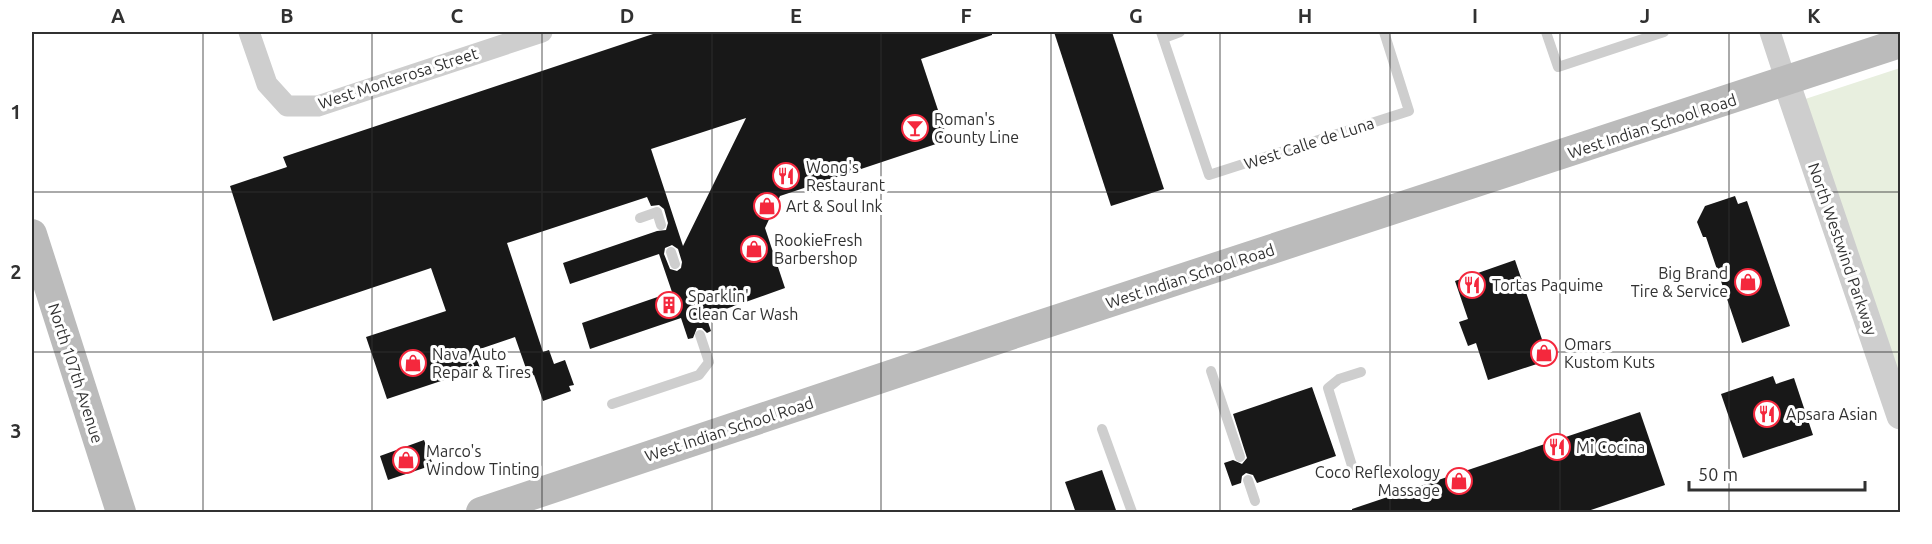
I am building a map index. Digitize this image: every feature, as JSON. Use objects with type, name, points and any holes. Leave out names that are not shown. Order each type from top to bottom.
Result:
[{"type":"main road","name":"West Indian School Road","points":[[481,513],[1025,330],[1900,43]]},
{"type":"main road","name":"North 107th Avenue","points":[[32,234],[121,513]]},
{"type":"street","name":"West Monterosa Street","points":[[249,32],[267,84],[287,106],[318,106],[537,32]]},
{"type":"street","points":[[1770,32],[1786,81]]},
{"type":"street","name":"North Westwind Parkway","points":[[1786,81],[1900,416]]},
{"type":"lane","points":[[1162,35],[1180,32]]},
{"type":"lane","name":"West Calle de Luna","points":[[1162,35],[1209,176],[1409,111],[1384,32]]},
{"type":"lane","points":[[1546,32],[1558,66],[1664,32]]},
{"type":"lane","points":[[640,218],[657,212],[661,225]]},
{"type":"lane","points":[[671,252],[675,264]]},
{"type":"lane","points":[[612,404],[699,375],[708,362],[700,335]]},
{"type":"lane","points":[[1211,370],[1240,457]]},
{"type":"lane","points":[[1353,469],[1328,388],[1339,379],[1361,372]]},
{"type":"lane","points":[[1102,429],[1132,513]]},
{"type":"lane","points":[[1248,480],[1255,501]]},
{"type":"green space","points":[[1900,68],[1900,416],[1793,103]]},
{"type":"building","points":[[659,32],[992,32],[992,35],[921,59],[948,140],[780,196],[765,228],[785,288],[706,316],[711,331],[707,333],[702,328],[697,328],[693,338],[688,339],[681,318],[590,349],[582,323],[672,292],[659,254],[570,284],[563,263],[666,230],[668,223],[664,209],[659,205],[651,206],[647,197],[507,243],[543,352],[549,350],[554,364],[565,360],[574,385],[569,386],[571,391],[543,401],[534,375],[529,377],[515,337],[474,351],[480,368],[387,399],[366,337],[446,311],[431,268],[273,321],[230,186],[287,167],[283,157]],"holes":[[[746,118],[683,246],[651,149]],[[672,245],[678,249],[682,262],[681,268],[677,271],[670,269],[664,254],[665,248]]]},
{"type":"building","points":[[1054,32],[1112,32],[1164,189],[1111,206]]},
{"type":"building","name":"Big Brand Tire & Service","points":[[1735,196],[1738,204],[1747,201],[1790,326],[1742,343],[1706,237],[1703,237],[1697,222],[1705,206]]},
{"type":"building","points":[[1515,260],[1549,360],[1488,380],[1476,343],[1468,346],[1459,322],[1468,319],[1455,281]]},
{"type":"building","name":"Apsara Asian","points":[[1773,376],[1776,384],[1794,378],[1813,435],[1743,458],[1721,394]]},
{"type":"building","points":[[1312,387],[1336,456],[1257,483],[1253,475],[1246,473],[1242,476],[1241,483],[1232,486],[1224,463],[1233,460],[1242,464],[1247,458],[1233,414]]},
{"type":"building","points":[[1640,412],[1665,485],[1582,513],[1352,513],[1352,509]]},
{"type":"building","name":"Marco's Window Tinting","points":[[424,440],[433,465],[388,480],[380,456]]},
{"type":"building","points":[[1102,470],[1117,513],[1076,513],[1065,482]]},
{"type":"place","name":"Roman's County Line","points":[[915,128]]},
{"type":"place","name":"Wong's Restaurant","points":[[786,176]]},
{"type":"place","name":"Art & Soul Ink","points":[[767,206]]},
{"type":"place","name":"RookieFresh Barbershop","points":[[754,249]]},
{"type":"place","name":"Big Brand Tire & Service","points":[[1748,282]]},
{"type":"place","name":"Tortas Paquime","points":[[1472,285]]},
{"type":"place","name":"Sparklin' Clean Car Wash","points":[[669,305]]},
{"type":"place","name":"Omars Kustom Kuts","points":[[1544,353]]},
{"type":"place","name":"Nava Auto Repair & Tires","points":[[413,363]]},
{"type":"place","name":"Apsara Asian","points":[[1767,414]]},
{"type":"place","name":"Mi Cocina","points":[[1557,447]]},
{"type":"place","name":"Marco's Window Tinting","points":[[406,460]]},
{"type":"place","name":"Coco Reflexology Massage","points":[[1459,481]]}]
